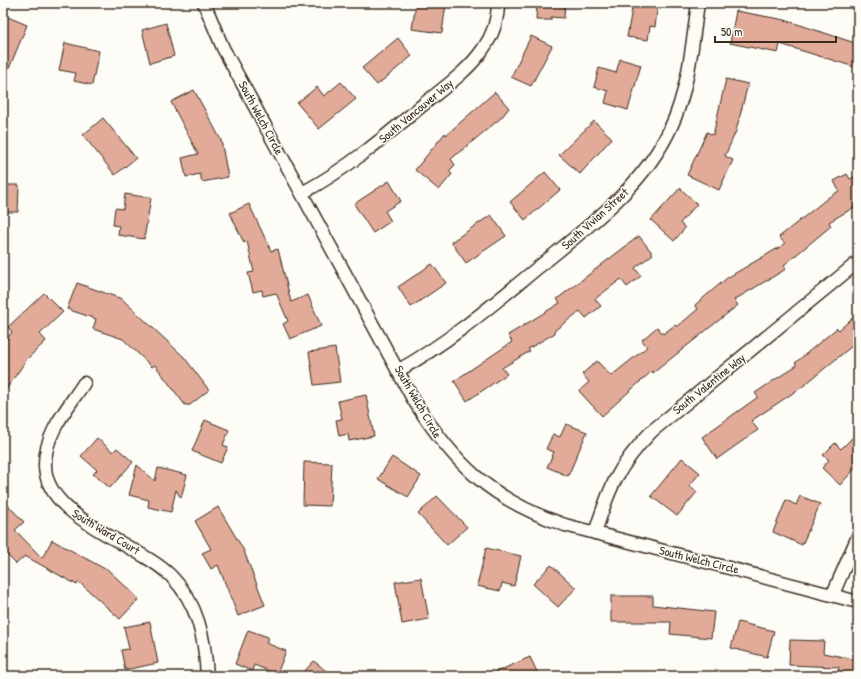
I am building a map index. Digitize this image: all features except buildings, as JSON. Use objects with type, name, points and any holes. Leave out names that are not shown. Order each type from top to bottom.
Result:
[{"type":"street","name":"South Welch Circle","points":[[204,3],[224,48],[399,370],[413,399],[439,439],[477,478],[507,499],[533,514],[594,533],[834,594],[858,602]]},
{"type":"street","name":"South Vancouver Way","points":[[302,193],[355,160],[444,88],[473,62],[490,38],[495,26],[498,3]]},
{"type":"street","name":"South Vivian Street","points":[[399,370],[430,352],[469,324],[601,217],[638,179],[660,147],[681,104],[687,79],[698,3]]},
{"type":"street","name":"South Valentine Way","points":[[594,533],[612,483],[634,449],[656,427],[858,262]]},
{"type":"street","name":"South Ward Court","points":[[84,383],[57,424],[51,437],[45,464],[49,483],[59,500],[74,515],[147,557],[171,577],[181,588],[196,614],[202,630],[207,676]]},
{"type":"street","points":[[834,594],[858,536]]}]
